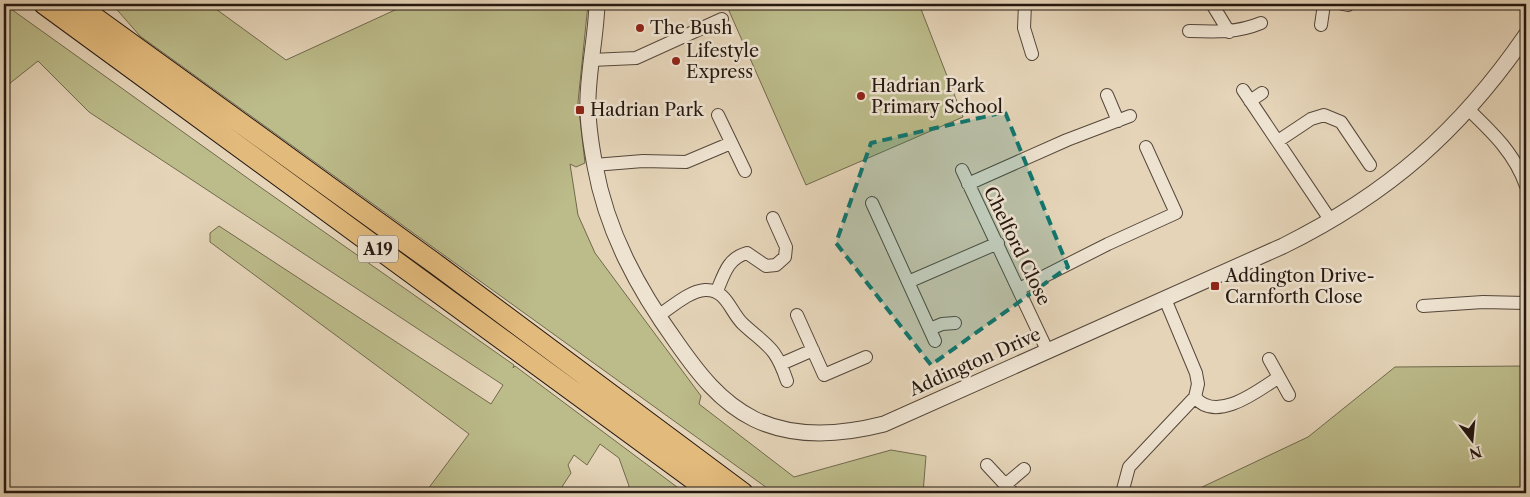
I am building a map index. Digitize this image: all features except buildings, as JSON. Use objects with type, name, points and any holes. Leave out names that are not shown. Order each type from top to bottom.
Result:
[{"type":"highway","name":"A19","points":[[44,4],[712,493]]},
{"type":"highway","name":"A19","points":[[76,4],[429,259],[743,493]]},
{"type":"street","name":"Addington Drive","points":[[597,4],[588,99],[594,165],[615,236],[628,265],[658,316],[704,380],[727,402],[755,420],[782,430],[822,434],[850,432],[884,424],[1283,246],[1331,221],[1383,187],[1439,141],[1500,74],[1526,35]]},
{"type":"street","points":[[1025,4],[1024,28],[1032,54]]},
{"type":"street","points":[[1212,4],[1229,32]]},
{"type":"street","points":[[1321,25],[1324,4]]},
{"type":"street","points":[[591,60],[636,58],[722,19]]},
{"type":"street","points":[[1189,31],[1229,32],[1244,30],[1261,23]]},
{"type":"street","points":[[1262,93],[1246,96],[1331,221]]},
{"type":"street","name":"Chelford Close","points":[[968,184],[1067,140],[1124,118],[1107,95]]},
{"type":"street","points":[[1469,110],[1502,142],[1522,174],[1526,186]]},
{"type":"street","points":[[718,115],[745,171]]},
{"type":"street","points":[[1278,141],[1311,119],[1324,115],[1341,122],[1370,165]]},
{"type":"street","points":[[594,165],[686,162],[731,143]]},
{"type":"street","points":[[1019,289],[1108,244],[1176,214],[1146,147]]},
{"type":"street","name":"Chelford Close","points":[[962,170],[1047,350]]},
{"type":"street","points":[[872,203],[932,335],[942,324],[956,322]]},
{"type":"street","points":[[717,291],[729,264],[736,256],[747,253],[766,266],[776,265],[785,257],[786,247],[773,218]]},
{"type":"street","points":[[908,282],[998,243]]},
{"type":"street","points":[[658,316],[690,295],[704,290],[717,291],[726,299],[742,323],[774,351],[787,381]]},
{"type":"street","points":[[1122,493],[1129,467],[1195,397],[1198,384],[1196,373],[1165,298]]},
{"type":"street","points":[[1423,306],[1483,302],[1526,303]]},
{"type":"street","points":[[797,315],[824,375],[866,357]]},
{"type":"street","points":[[781,364],[813,350]]},
{"type":"street","points":[[1268,359],[1289,395]]},
{"type":"street","points":[[1195,397],[1200,404],[1211,406],[1233,405],[1279,377]]},
{"type":"street","points":[[987,465],[1009,489],[1024,469]]},
{"type":"highlighted area","points":[[1005,112],[1068,267],[931,365],[836,243],[871,143]]},
{"type":"shaded area","points":[[4,4],[514,365],[513,368],[515,366],[685,493],[624,493],[629,486],[619,458],[600,444],[587,465],[574,455],[568,465],[571,473],[558,493],[425,493],[469,434],[210,242],[210,233],[219,226],[491,404],[503,385],[89,112],[38,61],[9,84],[4,80]]},
{"type":"shaded area","points":[[112,4],[209,4],[286,60],[408,4],[588,4],[578,102],[585,163],[576,167],[570,164],[578,215],[595,253],[701,396],[699,404],[794,477],[891,450],[926,456],[923,493],[774,493],[140,36]]},
{"type":"shaded area","name":"Hadrian Park Primary School","points":[[726,4],[919,4],[963,117],[806,185]]},
{"type":"shaded area","points":[[1526,366],[1526,493],[1196,493],[1198,489],[1308,437],[1395,367]]},
{"type":"place","name":"The Bush","points":[[640,28]]},
{"type":"place","name":"Lifestyle Express","points":[[676,61]]},
{"type":"place","name":"Hadrian Park Primary School","points":[[861,96]]},
{"type":"place","name":"Hadrian Park","points":[[580,110]]},
{"type":"place","name":"Addington Drive- Carnforth Close","points":[[1215,286]]}]
